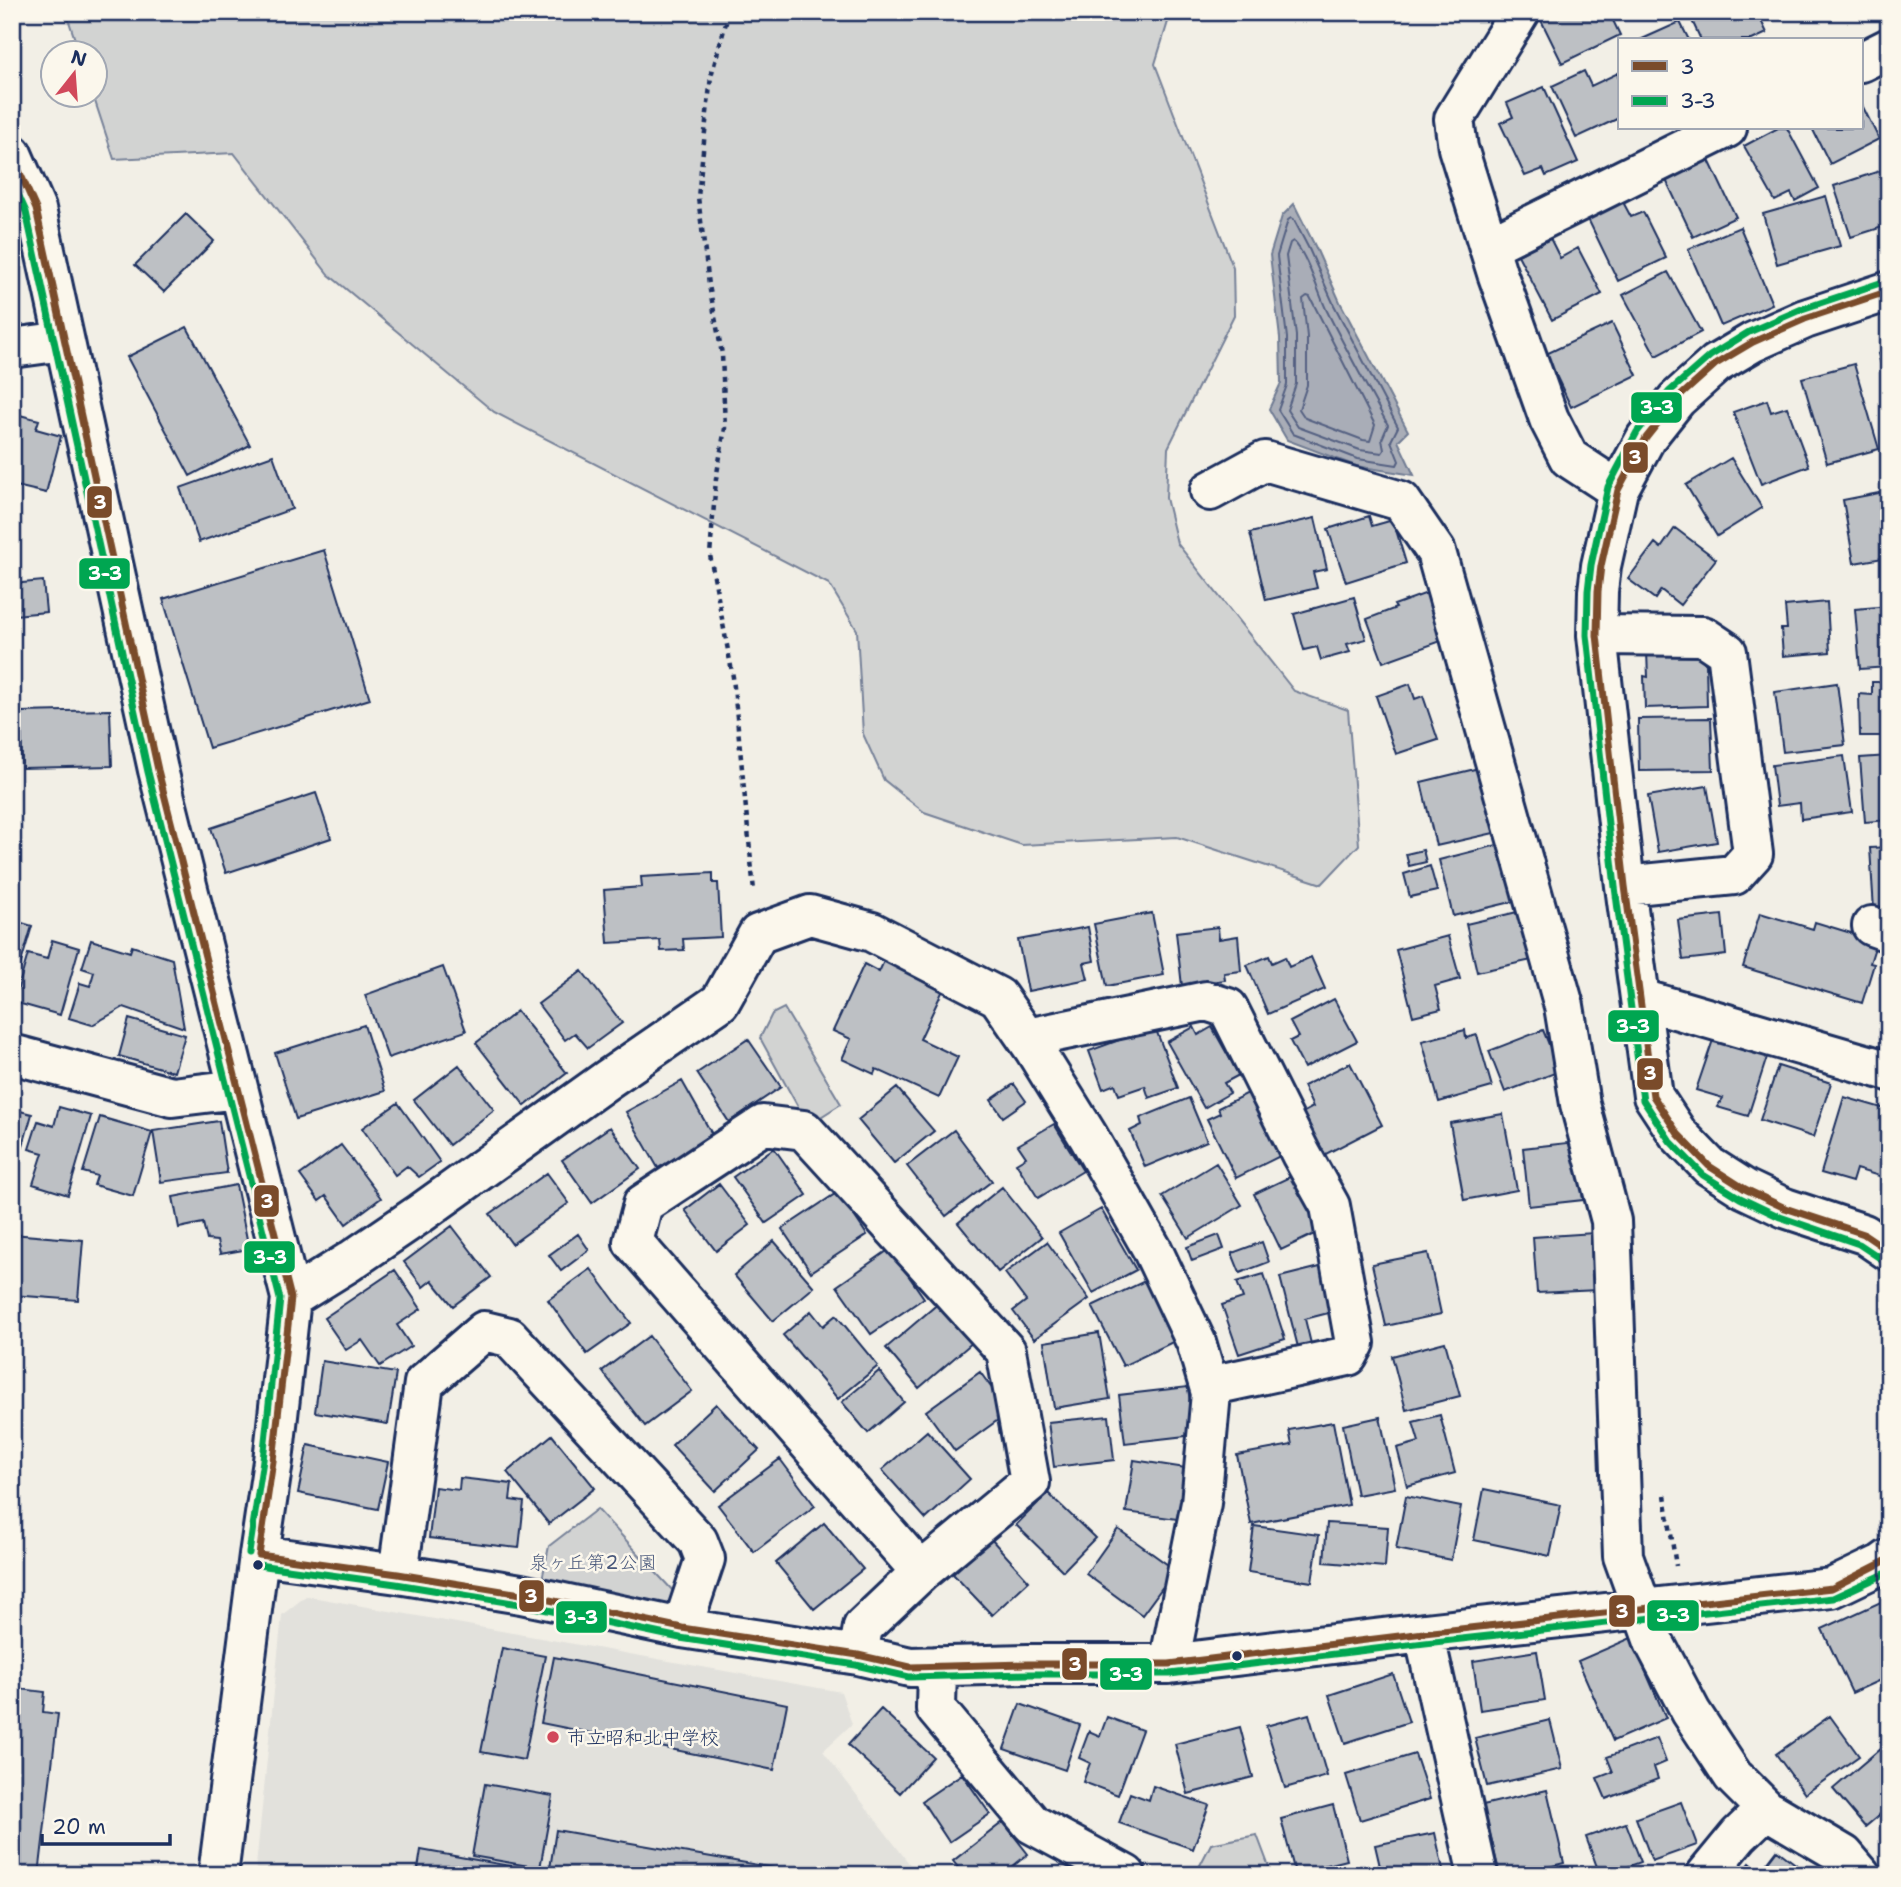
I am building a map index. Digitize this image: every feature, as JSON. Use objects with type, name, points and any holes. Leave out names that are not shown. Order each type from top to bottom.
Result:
[{"type":"street","points":[[1520,12],[1454,119],[1458,148],[1497,273],[1549,419],[1569,458],[1618,490]]},
{"type":"street","points":[[1862,62],[1889,48]]},
{"type":"street","points":[[1489,246],[1723,130]]},
{"type":"street","points":[[12,154],[36,209],[158,770],[291,1298],[274,1461],[259,1555],[218,1875]]},
{"type":"street","points":[[1889,291],[1794,324],[1752,342],[1716,365],[1677,399],[1646,438],[1618,490],[1601,566],[1597,635],[1625,886],[1653,1097],[1678,1134],[1709,1166],[1745,1189],[1785,1208],[1864,1234],[1889,1251]]},
{"type":"street","points":[[12,348],[64,341]]},
{"type":"street","points":[[1210,491],[1265,461],[1401,501],[1436,552],[1563,1006],[1580,1104],[1611,1221],[1623,1556],[1654,1642],[1691,1712],[1733,1776],[1766,1809],[1844,1855],[1861,1875]]},
{"type":"street","points":[[1597,635],[1703,636],[1727,652],[1753,854],[1734,876],[1625,886]]},
{"type":"street","points":[[291,1298],[401,1227],[720,1002],[758,934],[810,915],[872,932],[998,997],[1088,1136],[1152,1250],[1196,1342],[1211,1392],[1201,1503],[1169,1664]]},
{"type":"street","points":[[1641,999],[1889,1071]]},
{"type":"street","points":[[1027,1038],[1206,1001],[1228,1008],[1329,1206],[1355,1343],[1348,1356],[1209,1386]]},
{"type":"street","points":[[12,1054],[172,1097],[238,1089]]},
{"type":"street","points":[[858,1655],[863,1627],[922,1572],[1030,1482],[1006,1351],[804,1130],[763,1125],[643,1204],[633,1242],[922,1572]]},
{"type":"street","points":[[398,1574],[424,1383],[484,1331],[509,1337],[698,1541],[705,1559],[682,1628]]},
{"type":"street","points":[[259,1555],[521,1594],[682,1628],[858,1655],[910,1667],[1169,1664],[1832,1588],[1889,1559]]},
{"type":"street","points":[[1424,1633],[1478,1875]]},
{"type":"street","points":[[937,1667],[936,1709],[1032,1824],[1126,1875]]},
{"type":"street","points":[[1706,1875],[1739,1835],[1766,1809]]},
{"type":"path","points":[[729,12],[711,76],[698,197],[723,366],[725,428],[716,479],[710,555],[733,677],[758,934]]},
{"type":"shaded area","name":"市立昭和北中学校","points":[[306,1596],[841,1692],[852,1724],[823,1751],[918,1875],[255,1875],[282,1615]]},
{"type":"green space","points":[[66,12],[1171,12],[1155,64],[1233,267],[1234,315],[1168,448],[1166,498],[1177,543],[1294,691],[1348,710],[1359,845],[1322,884],[1177,837],[1022,845],[924,812],[884,780],[863,734],[857,630],[829,584],[494,412],[328,274],[234,153],[114,159],[97,108],[108,108],[108,38],[74,38]]},
{"type":"green space","points":[[784,1008],[841,1104],[808,1125],[760,1038],[772,1014]]},
{"type":"green space","name":"泉ヶ丘第2公園","points":[[597,1509],[674,1592],[661,1616],[540,1589],[549,1546]]},
{"type":"green space","points":[[1257,1835],[1272,1875],[1195,1875],[1211,1844]]},
{"type":"water","points":[[1294,204],[1340,302],[1408,431],[1398,441],[1414,475],[1356,466],[1287,440],[1269,409],[1281,383],[1280,338],[1270,255],[1282,216]]},
{"type":"building","points":[[1609,12],[1620,35],[1562,63],[1538,14]]},
{"type":"building","points":[[1688,12],[1757,12],[1767,33],[1756,38],[1700,38]]},
{"type":"building","points":[[1680,22],[1688,38],[1644,38]]},
{"type":"building","points":[[1584,71],[1591,86],[1618,73],[1618,118],[1576,138],[1552,86]]},
{"type":"building","points":[[1544,87],[1578,162],[1546,176],[1543,169],[1525,176],[1500,123],[1513,117],[1507,103]]},
{"type":"building","points":[[1862,105],[1879,139],[1830,164],[1813,130],[1862,130]]},
{"type":"building","points":[[1774,130],[1788,130],[1819,188],[1795,201],[1791,193],[1775,201],[1744,146]]},
{"type":"building","points":[[1708,158],[1736,217],[1693,237],[1665,178]]},
{"type":"building","points":[[1889,168],[1889,225],[1851,237],[1834,186]]},
{"type":"building","points":[[1826,196],[1840,246],[1777,264],[1763,214]]},
{"type":"building","points":[[1623,202],[1631,217],[1643,212],[1666,258],[1618,281],[1588,219]]},
{"type":"building","points":[[186,214],[214,241],[164,292],[135,265]]},
{"type":"building","points":[[1740,227],[1772,304],[1721,326],[1688,249]]},
{"type":"building","points":[[1550,238],[1560,258],[1578,248],[1602,294],[1552,320],[1518,255]]},
{"type":"building","points":[[1668,272],[1701,332],[1656,356],[1623,295]]},
{"type":"building","points":[[1612,323],[1637,375],[1571,407],[1546,354]]},
{"type":"building","points":[[187,327],[250,445],[190,476],[127,357]]},
{"type":"building","points":[[1889,351],[1889,392],[1878,354]]},
{"type":"building","points":[[1854,364],[1879,449],[1827,463],[1802,378]]},
{"type":"building","points":[[1767,400],[1771,412],[1787,407],[1809,466],[1761,484],[1733,412]]},
{"type":"building","points":[[12,413],[39,420],[36,429],[61,436],[46,493],[12,485]]},
{"type":"building","points":[[273,455],[292,509],[199,542],[180,488]]},
{"type":"building","points":[[1731,458],[1762,508],[1717,536],[1686,485]]},
{"type":"building","points":[[1889,491],[1889,557],[1854,563],[1843,500]]},
{"type":"building","points":[[1369,516],[1372,526],[1393,520],[1406,563],[1346,582],[1328,529]]},
{"type":"building","points":[[1315,518],[1327,569],[1313,572],[1317,588],[1266,600],[1250,533]]},
{"type":"building","points":[[1675,528],[1716,559],[1680,605],[1661,590],[1655,599],[1628,579],[1655,543],[1661,548]]},
{"type":"building","points":[[324,550],[370,699],[209,748],[163,599]]},
{"type":"building","points":[[43,581],[46,612],[15,615],[12,584]]},
{"type":"building","points":[[1427,593],[1444,640],[1383,662],[1367,619],[1396,608],[1394,605]]},
{"type":"building","points":[[1354,597],[1366,639],[1347,644],[1350,652],[1321,660],[1317,647],[1304,650],[1294,614]]},
{"type":"building","points":[[1827,602],[1830,652],[1783,656],[1781,629],[1787,629],[1785,606]]},
{"type":"building","points":[[1889,606],[1889,667],[1860,669],[1855,609]]},
{"type":"building","points":[[1695,651],[1706,664],[1707,706],[1645,708],[1644,676],[1648,677],[1647,652]]},
{"type":"building","points":[[1872,682],[1889,682],[1889,736],[1860,736],[1859,694],[1872,695]]},
{"type":"building","points":[[1837,683],[1845,745],[1783,752],[1775,692]]},
{"type":"building","points":[[1410,684],[1415,699],[1423,696],[1438,740],[1396,754],[1376,696]]},
{"type":"building","points":[[110,710],[112,766],[22,768],[21,712]]},
{"type":"building","points":[[1711,718],[1713,770],[1639,771],[1638,719]]},
{"type":"building","points":[[1844,756],[1852,812],[1801,819],[1800,803],[1777,806],[1772,765]]},
{"type":"building","points":[[1889,756],[1889,820],[1865,822],[1860,758]]},
{"type":"building","points":[[1479,768],[1494,833],[1436,846],[1421,782]]},
{"type":"building","points":[[1707,786],[1717,842],[1658,852],[1648,796]]},
{"type":"building","points":[[316,793],[331,838],[226,873],[211,828]]},
{"type":"building","points":[[1505,843],[1520,900],[1453,916],[1439,860]]},
{"type":"building","points":[[1889,847],[1889,909],[1874,910],[1870,848]]},
{"type":"building","points":[[1423,850],[1426,862],[1409,866],[1406,854]]},
{"type":"building","points":[[1430,866],[1437,891],[1410,897],[1404,874]]},
{"type":"building","points":[[713,873],[713,883],[718,883],[721,937],[683,939],[684,950],[661,951],[660,940],[608,943],[604,890],[642,887],[641,877]]},
{"type":"building","points":[[1530,909],[1541,958],[1477,972],[1466,924]]},
{"type":"building","points":[[1152,913],[1164,975],[1107,986],[1094,924]]},
{"type":"building","points":[[1760,913],[1813,929],[1815,922],[1877,941],[1870,963],[1874,964],[1862,1003],[1743,967]]},
{"type":"building","points":[[1722,915],[1726,955],[1683,960],[1678,920]]},
{"type":"building","points":[[12,920],[32,926],[12,993]]},
{"type":"building","points":[[1088,927],[1094,961],[1084,963],[1088,979],[1028,991],[1018,940]]},
{"type":"building","points":[[1218,927],[1219,939],[1238,936],[1241,971],[1224,973],[1225,980],[1182,986],[1176,932]]},
{"type":"building","points":[[1448,936],[1460,979],[1435,986],[1441,1009],[1413,1016],[1396,950]]},
{"type":"building","points":[[52,940],[79,948],[60,1015],[14,1002],[28,954],[47,959]]},
{"type":"building","points":[[91,940],[130,952],[132,946],[172,959],[184,1028],[124,1007],[92,1025],[69,1018],[80,983],[90,986],[94,972],[82,968]]},
{"type":"building","points":[[1269,956],[1272,963],[1285,957],[1289,967],[1311,957],[1325,989],[1268,1014],[1247,965]]},
{"type":"building","points":[[884,961],[944,988],[920,1039],[958,1057],[939,1098],[876,1069],[874,1074],[842,1059],[851,1039],[833,1031],[864,964],[879,972]]},
{"type":"building","points":[[443,967],[466,1031],[388,1058],[365,995]]},
{"type":"building","points":[[582,971],[622,1023],[588,1048],[575,1033],[565,1040],[538,1004]]},
{"type":"building","points":[[1334,999],[1357,1041],[1304,1068],[1290,1041],[1298,1037],[1290,1022]]},
{"type":"building","points":[[517,1011],[567,1073],[525,1106],[476,1043]]},
{"type":"building","points":[[129,1019],[185,1035],[174,1072],[119,1056]]},
{"type":"building","points":[[364,1025],[385,1091],[296,1119],[275,1053]]},
{"type":"building","points":[[1155,1027],[1178,1088],[1149,1098],[1145,1086],[1119,1095],[1115,1084],[1103,1089],[1089,1051]]},
{"type":"building","points":[[1194,1027],[1198,1035],[1212,1027],[1239,1075],[1224,1083],[1230,1093],[1204,1108],[1167,1042]]},
{"type":"building","points":[[1465,1030],[1466,1038],[1477,1035],[1492,1087],[1439,1102],[1422,1041]]},
{"type":"building","points":[[1543,1030],[1560,1071],[1505,1092],[1489,1051]]},
{"type":"building","points":[[1714,1037],[1768,1054],[1748,1116],[1717,1107],[1723,1098],[1696,1090]]},
{"type":"building","points":[[748,1039],[781,1087],[729,1122],[697,1073]]},
{"type":"building","points":[[1350,1063],[1382,1125],[1324,1155],[1302,1113],[1313,1107],[1303,1086]]},
{"type":"building","points":[[459,1065],[494,1110],[449,1145],[414,1100]]},
{"type":"building","points":[[1778,1066],[1831,1083],[1813,1137],[1760,1120]]},
{"type":"building","points":[[682,1081],[713,1136],[658,1168],[626,1112]]},
{"type":"building","points":[[1014,1084],[1026,1101],[1003,1117],[991,1100]]},
{"type":"building","points":[[897,1088],[934,1131],[894,1163],[858,1120]]},
{"type":"building","points":[[1254,1090],[1286,1153],[1236,1178],[1207,1119],[1220,1113],[1218,1108]]},
{"type":"building","points":[[1844,1097],[1889,1110],[1889,1179],[1856,1169],[1852,1182],[1821,1173]]},
{"type":"building","points":[[1189,1098],[1207,1141],[1145,1167],[1130,1131],[1142,1125],[1140,1118]]},
{"type":"building","points":[[398,1103],[440,1162],[419,1177],[407,1166],[395,1175],[362,1128]]},
{"type":"building","points":[[59,1107],[91,1116],[68,1195],[33,1184],[43,1153],[29,1149],[38,1121],[54,1126]]},
{"type":"building","points":[[12,1109],[32,1114],[16,1170],[12,1169]]},
{"type":"building","points":[[1503,1114],[1517,1190],[1464,1200],[1450,1123]]},
{"type":"building","points":[[100,1117],[152,1132],[133,1196],[94,1185],[97,1176],[83,1172]]},
{"type":"building","points":[[219,1121],[227,1173],[161,1182],[153,1131]]},
{"type":"building","points":[[1054,1124],[1083,1171],[1038,1198],[1016,1163],[1026,1157],[1018,1145]]},
{"type":"building","points":[[610,1127],[640,1169],[592,1203],[562,1160]]},
{"type":"building","points":[[954,1130],[992,1181],[946,1216],[907,1166]]},
{"type":"building","points":[[1576,1142],[1583,1200],[1529,1206],[1523,1148]]},
{"type":"building","points":[[341,1145],[381,1198],[346,1224],[326,1196],[319,1201],[300,1175]]},
{"type":"building","points":[[774,1148],[807,1195],[766,1223],[733,1177]]},
{"type":"building","points":[[1216,1163],[1242,1205],[1188,1238],[1162,1196]]},
{"type":"building","points":[[1300,1172],[1327,1228],[1281,1250],[1254,1194]]},
{"type":"building","points":[[547,1173],[569,1203],[512,1244],[490,1214]]},
{"type":"building","points":[[719,1184],[750,1225],[716,1251],[685,1210]]},
{"type":"building","points":[[236,1185],[249,1249],[220,1254],[217,1241],[207,1240],[203,1223],[179,1228],[173,1197]]},
{"type":"building","points":[[1002,1187],[1042,1237],[998,1272],[958,1223]]},
{"type":"building","points":[[838,1192],[867,1235],[811,1272],[782,1229]]},
{"type":"building","points":[[1101,1209],[1136,1270],[1093,1293],[1059,1233]]},
{"type":"building","points":[[452,1226],[491,1277],[453,1306],[432,1280],[423,1287],[404,1262]]},
{"type":"building","points":[[1594,1233],[1598,1290],[1537,1293],[1533,1237]]},
{"type":"building","points":[[12,1234],[83,1240],[78,1300],[12,1295]]},
{"type":"building","points":[[578,1234],[589,1250],[561,1271],[549,1255]]},
{"type":"building","points":[[1219,1235],[1224,1249],[1192,1261],[1187,1247]]},
{"type":"building","points":[[774,1241],[814,1287],[773,1321],[734,1275]]},
{"type":"building","points":[[1047,1242],[1089,1299],[1034,1339],[1013,1311],[1026,1301],[1005,1273]]},
{"type":"building","points":[[1262,1242],[1269,1262],[1240,1273],[1232,1253]]},
{"type":"building","points":[[890,1249],[924,1298],[871,1334],[837,1286]]},
{"type":"building","points":[[1428,1253],[1441,1314],[1386,1326],[1372,1264]]},
{"type":"building","points":[[1332,1264],[1344,1309],[1305,1319],[1312,1348],[1299,1351],[1280,1277]]},
{"type":"building","points":[[591,1269],[631,1323],[587,1354],[548,1300]]},
{"type":"building","points":[[395,1270],[421,1309],[397,1325],[411,1346],[380,1366],[362,1340],[346,1350],[324,1318]]},
{"type":"building","points":[[1264,1274],[1285,1339],[1239,1354],[1222,1305],[1243,1298],[1237,1282]]},
{"type":"building","points":[[1149,1279],[1179,1339],[1123,1366],[1092,1306]]},
{"type":"building","points":[[940,1302],[973,1342],[919,1388],[886,1348]]},
{"type":"building","points":[[811,1311],[823,1326],[836,1315],[878,1366],[838,1399],[783,1335]]},
{"type":"building","points":[[1099,1333],[1110,1399],[1054,1408],[1044,1342]]},
{"type":"building","points":[[649,1336],[692,1391],[645,1426],[602,1371]]},
{"type":"building","points":[[1445,1342],[1460,1396],[1406,1410],[1392,1356]]},
{"type":"building","points":[[322,1361],[396,1373],[388,1424],[315,1412]]},
{"type":"building","points":[[879,1371],[904,1402],[868,1433],[842,1402]]},
{"type":"building","points":[[980,1372],[1009,1412],[955,1451],[926,1411]]},
{"type":"building","points":[[1188,1387],[1194,1435],[1125,1443],[1119,1395]]},
{"type":"building","points":[[716,1404],[759,1450],[715,1491],[672,1445]]},
{"type":"building","points":[[1440,1415],[1455,1473],[1407,1486],[1397,1448],[1419,1442],[1413,1422]]},
{"type":"building","points":[[1109,1416],[1114,1460],[1054,1467],[1048,1422]]},
{"type":"building","points":[[1380,1417],[1395,1488],[1357,1495],[1343,1425]]},
{"type":"building","points":[[1333,1422],[1349,1505],[1251,1524],[1237,1455],[1292,1445],[1289,1430]]},
{"type":"building","points":[[927,1431],[970,1479],[926,1519],[882,1470]]},
{"type":"building","points":[[552,1435],[595,1488],[549,1524],[507,1472]]},
{"type":"building","points":[[308,1445],[388,1462],[378,1509],[298,1493]]},
{"type":"building","points":[[780,1459],[815,1506],[754,1552],[718,1505]]},
{"type":"building","points":[[1134,1460],[1192,1469],[1184,1520],[1126,1512]]},
{"type":"building","points":[[460,1478],[512,1484],[510,1500],[524,1502],[519,1548],[429,1538],[435,1487],[459,1490]]},
{"type":"building","points":[[1484,1489],[1561,1505],[1550,1556],[1474,1540]]},
{"type":"building","points":[[1048,1493],[1095,1538],[1063,1571],[1016,1525]]},
{"type":"building","points":[[1406,1496],[1461,1507],[1451,1560],[1396,1549]]},
{"type":"building","points":[[824,1523],[863,1569],[814,1609],[776,1563]]},
{"type":"building","points":[[1327,1523],[1388,1527],[1385,1567],[1324,1562]]},
{"type":"building","points":[[1254,1526],[1319,1535],[1312,1582],[1248,1572]]},
{"type":"building","points":[[1118,1529],[1175,1570],[1142,1615],[1086,1574]]},
{"type":"building","points":[[991,1539],[1029,1581],[992,1615],[953,1574]]},
{"type":"building","points":[[1885,1600],[1889,1608],[1889,1676],[1852,1693],[1822,1629]]},
{"type":"building","points":[[1631,1638],[1666,1718],[1613,1741],[1578,1661]]},
{"type":"building","points":[[502,1648],[545,1656],[524,1760],[481,1752]]},
{"type":"building","points":[[1537,1651],[1545,1700],[1480,1710],[1473,1661]]},
{"type":"building","points":[[554,1657],[787,1704],[774,1770],[541,1723]]},
{"type":"building","points":[[1393,1674],[1409,1722],[1345,1743],[1329,1695]]},
{"type":"building","points":[[12,1688],[45,1692],[43,1712],[58,1714],[39,1875],[12,1875]]},
{"type":"building","points":[[1020,1704],[1080,1725],[1065,1770],[1004,1749]]},
{"type":"building","points":[[881,1709],[933,1757],[900,1793],[848,1745]]},
{"type":"building","points":[[1309,1714],[1327,1776],[1285,1788],[1266,1726]]},
{"type":"building","points":[[1830,1716],[1859,1756],[1805,1794],[1776,1754]]},
{"type":"building","points":[[1107,1717],[1142,1730],[1118,1795],[1083,1782],[1090,1763],[1079,1758],[1089,1731],[1100,1736]]},
{"type":"building","points":[[1550,1720],[1562,1769],[1487,1786],[1475,1738]]},
{"type":"building","points":[[1240,1727],[1253,1777],[1188,1794],[1175,1744]]},
{"type":"building","points":[[1657,1738],[1666,1762],[1654,1767],[1658,1779],[1606,1799],[1597,1778],[1613,1772],[1607,1757]]},
{"type":"building","points":[[1880,1749],[1889,1759],[1889,1807],[1865,1827],[1833,1789]]},
{"type":"building","points":[[1415,1754],[1430,1799],[1360,1820],[1346,1775]]},
{"type":"building","points":[[962,1774],[990,1814],[949,1842],[922,1801]]},
{"type":"building","points":[[485,1784],[553,1796],[540,1868],[472,1856]]},
{"type":"building","points":[[1153,1786],[1209,1805],[1193,1849],[1119,1823],[1130,1793],[1149,1800]]},
{"type":"building","points":[[1547,1790],[1564,1863],[1517,1875],[1500,1875],[1483,1805]]},
{"type":"building","points":[[1681,1802],[1697,1845],[1652,1861],[1636,1818]]},
{"type":"building","points":[[1333,1805],[1347,1860],[1295,1873],[1281,1819]]},
{"type":"building","points":[[1003,1822],[1028,1854],[1002,1875],[964,1875],[953,1861]]},
{"type":"building","points":[[1626,1823],[1641,1862],[1600,1875],[1586,1837]]},
{"type":"building","points":[[556,1830],[815,1875],[549,1875]]},
{"type":"building","points":[[1435,1833],[1444,1874],[1382,1875],[1375,1845]]},
{"type":"building","points":[[421,1850],[549,1875],[449,1875],[418,1869]]},
{"type":"building","points":[[1777,1850],[1810,1875],[1741,1875],[1750,1863],[1760,1872]]},
{"type":"transit line","name":"3","points":[[12,155],[36,209],[158,770],[291,1298],[273,1461],[259,1555]]},
{"type":"transit line","name":"3-3","points":[[12,181],[26,212],[148,772],[280,1299],[263,1460],[249,1553]]},
{"type":"transit line","name":"3-3","points":[[1883,1260],[1859,1244],[1780,1217],[1740,1198],[1703,1175],[1670,1141],[1643,1100],[1615,887],[1587,635],[1591,565],[1608,487],[1637,432],[1669,392],[1710,356],[1749,332],[1802,309],[1886,281]]},
{"type":"transit line","name":"3","points":[[1889,291],[1805,319],[1753,342],[1716,364],[1677,399],[1646,438],[1618,490],[1601,566],[1597,635],[1625,886],[1653,1096],[1678,1134],[1709,1166],[1745,1189],[1785,1208],[1864,1234],[1889,1251]]},
{"type":"transit line","name":"3","points":[[259,1555],[521,1594],[682,1628],[858,1655],[910,1667],[1169,1664],[1832,1588],[1889,1559]]},
{"type":"transit line","name":"3-3","points":[[258,1565],[519,1604],[680,1638],[856,1665],[909,1677],[1170,1674],[1833,1598],[1889,1572]]},
{"type":"place","name":"市立昭和北中学校","points":[[553,1737]]}]
